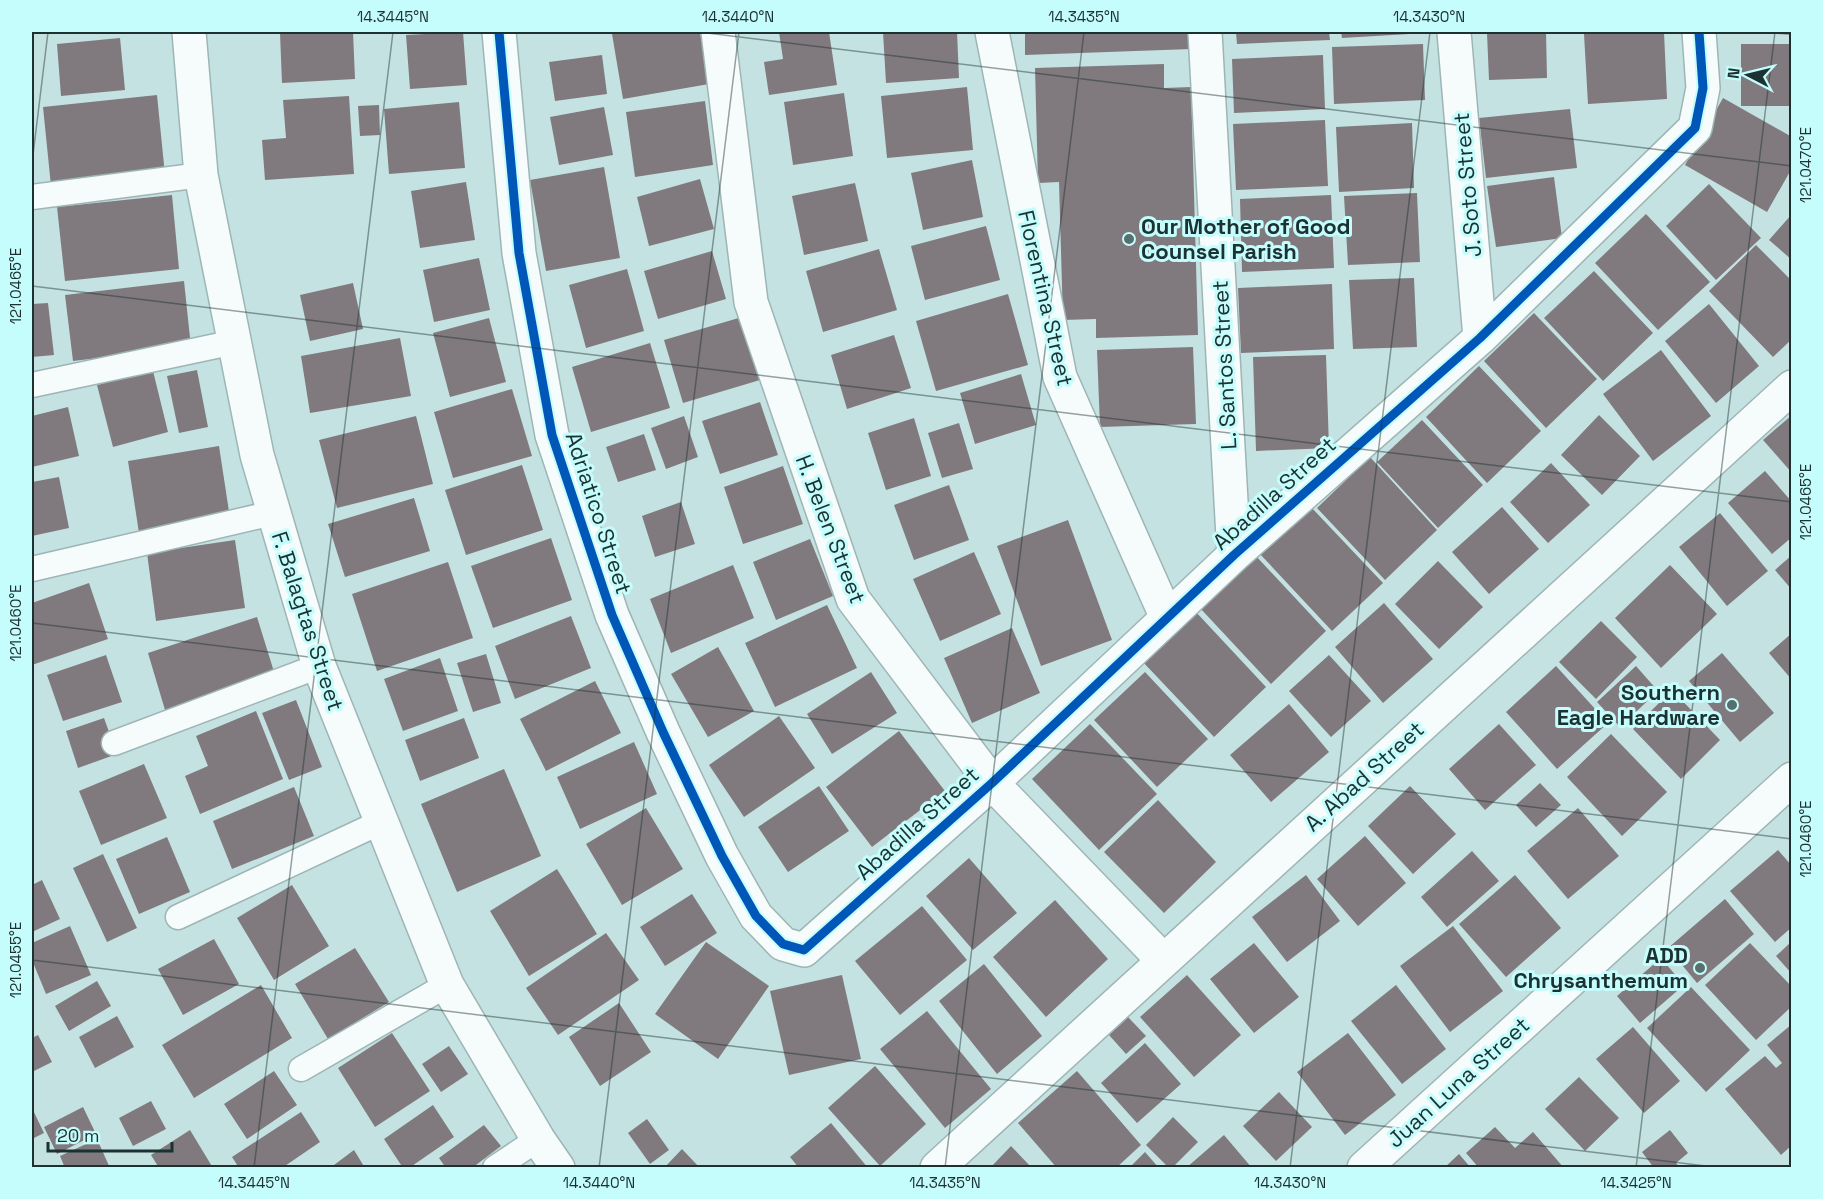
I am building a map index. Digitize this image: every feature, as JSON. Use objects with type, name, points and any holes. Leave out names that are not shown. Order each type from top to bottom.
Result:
[{"type":"street","name":"F. Balagtas Street","points":[[189,32],[201,175],[257,455],[319,666],[447,985],[538,1139],[558,1167]]},
{"type":"street","name":"Adriatico Street","points":[[499,32],[519,253],[552,435],[612,615],[663,732],[722,856],[756,915],[783,944],[804,950]]},
{"type":"street","name":"H. Belen Street","points":[[718,32],[751,302],[853,599],[992,783],[1162,959]]},
{"type":"street","name":"Florentina Street","points":[[992,32],[1060,377],[1167,618]]},
{"type":"street","name":"L. Santos Street","points":[[1205,32],[1234,555]]},
{"type":"street","name":"J. Soto Street","points":[[1454,32],[1480,338]]},
{"type":"street","name":"Abadilla Street","points":[[804,950],[992,783],[1234,555],[1480,338],[1695,128],[1703,88],[1699,32]]},
{"type":"street","name":"A. Abad Street","points":[[937,1167],[1162,959],[1791,387]]},
{"type":"street","name":"Juan Luna Street","points":[[1364,1167],[1791,779]]},
{"type":"lane","points":[[32,197],[201,175]]},
{"type":"lane","points":[[32,385],[235,342]]},
{"type":"lane","points":[[32,569],[273,513]]},
{"type":"lane","points":[[114,743],[319,666]]},
{"type":"lane","points":[[178,917],[381,822]]},
{"type":"lane","points":[[301,1068],[447,985]]},
{"type":"lane","points":[[495,1167],[538,1139]]},
{"type":"building","points":[[353,32],[355,79],[282,83],[280,33]]},
{"type":"building","points":[[463,32],[467,85],[410,89],[406,35]]},
{"type":"building","points":[[700,32],[709,84],[623,99],[612,34]]},
{"type":"building","points":[[779,32],[829,32],[837,85],[769,95],[764,62],[783,59]]},
{"type":"building","points":[[883,32],[957,32],[959,78],[886,83]]},
{"type":"building","points":[[1025,32],[1190,32],[1191,49],[1025,55]]},
{"type":"building","points":[[1236,32],[1329,32],[1330,40],[1237,44]]},
{"type":"building","points":[[1341,32],[1426,32],[1426,33],[1342,38]]},
{"type":"building","points":[[1546,32],[1547,78],[1489,80],[1487,33]]},
{"type":"building","points":[[1664,32],[1667,99],[1588,104],[1584,34]]},
{"type":"building","points":[[1792,32],[1792,35],[1763,33]]},
{"type":"building","points":[[120,38],[125,90],[61,96],[57,44]]},
{"type":"building","points":[[1423,44],[1425,100],[1334,104],[1332,47]]},
{"type":"building","points":[[1741,44],[1792,44],[1792,106],[1741,106]]},
{"type":"building","points":[[602,55],[607,94],[555,101],[549,62]]},
{"type":"building","points":[[1323,55],[1325,109],[1234,113],[1232,59]]},
{"type":"building","points":[[1164,64],[1164,88],[1191,87],[1198,335],[1096,338],[1096,319],[1063,320],[1059,182],[1038,183],[1035,68]]},
{"type":"building","points":[[967,87],[973,150],[887,158],[881,96]]},
{"type":"building","points":[[844,93],[853,156],[793,165],[784,102]]},
{"type":"building","points":[[157,95],[165,175],[51,186],[43,107]]},
{"type":"building","points":[[349,96],[354,174],[265,180],[262,140],[286,138],[283,100]]},
{"type":"building","points":[[1723,98],[1792,137],[1792,168],[1767,212],[1685,165]]},
{"type":"building","points":[[705,101],[713,165],[635,177],[626,112]]},
{"type":"building","points":[[459,102],[465,168],[389,174],[384,109]]},
{"type":"building","points":[[379,105],[380,135],[360,136],[358,106]]},
{"type":"building","points":[[604,107],[613,155],[559,165],[550,117]]},
{"type":"building","points":[[1570,109],[1577,168],[1486,178],[1479,118]]},
{"type":"building","points":[[1325,120],[1328,186],[1236,190],[1233,124]]},
{"type":"building","points":[[1412,123],[1414,188],[1339,192],[1336,127]]},
{"type":"building","points":[[972,160],[983,217],[923,230],[911,173]]},
{"type":"building","points":[[604,167],[620,258],[546,271],[530,180]]},
{"type":"building","points":[[1554,177],[1562,238],[1496,247],[1487,186]]},
{"type":"building","points":[[700,179],[714,229],[649,246],[637,197]]},
{"type":"building","points":[[466,182],[475,240],[420,248],[411,191]]},
{"type":"building","points":[[855,183],[868,241],[804,255],[792,196]]},
{"type":"building","points":[[1709,184],[1761,238],[1716,280],[1666,226]]},
{"type":"building","points":[[1417,193],[1420,262],[1348,265],[1344,196]]},
{"type":"building","points":[[172,195],[179,269],[65,281],[57,207]]},
{"type":"building","points":[[1331,195],[1334,268],[1242,272],[1240,199]]},
{"type":"building","points":[[1646,214],[1710,282],[1658,330],[1595,263]]},
{"type":"building","points":[[1792,214],[1792,260],[1769,240]]},
{"type":"building","points":[[986,226],[1000,280],[925,300],[911,246]]},
{"type":"building","points":[[1756,245],[1792,281],[1792,339],[1773,357],[1709,291]]},
{"type":"building","points":[[879,249],[897,310],[823,332],[806,271]]},
{"type":"building","points":[[712,251],[726,299],[658,319],[644,271]]},
{"type":"building","points":[[479,258],[490,310],[434,322],[423,270]]},
{"type":"building","points":[[627,269],[644,331],[586,348],[569,285]]},
{"type":"building","points":[[1594,271],[1653,333],[1603,381],[1544,318]]},
{"type":"building","points":[[1414,278],[1417,347],[1353,349],[1349,280]]},
{"type":"building","points":[[184,281],[191,347],[73,361],[65,295]]},
{"type":"building","points":[[353,283],[363,329],[310,341],[300,295]]},
{"type":"building","points":[[1332,284],[1334,349],[1241,353],[1238,288]]},
{"type":"building","points":[[1008,294],[1028,365],[936,391],[916,321]]},
{"type":"building","points":[[48,303],[54,355],[32,357],[32,304]]},
{"type":"building","points":[[1709,304],[1759,366],[1716,403],[1665,341]]},
{"type":"building","points":[[1534,313],[1597,379],[1546,428],[1484,361]]},
{"type":"building","points":[[742,317],[760,380],[683,403],[664,340]]},
{"type":"building","points":[[489,318],[506,382],[450,397],[433,333]]},
{"type":"building","points":[[894,335],[911,388],[847,409],[831,355]]},
{"type":"building","points":[[400,338],[411,396],[310,413],[301,356]]},
{"type":"building","points":[[650,343],[670,408],[591,432],[572,367]]},
{"type":"building","points":[[1193,347],[1196,424],[1100,427],[1097,350]]},
{"type":"building","points":[[1661,350],[1711,416],[1653,461],[1603,394]]},
{"type":"building","points":[[1326,355],[1329,448],[1256,451],[1253,357]]},
{"type":"building","points":[[1479,366],[1541,431],[1487,483],[1426,417]]},
{"type":"building","points":[[197,370],[208,427],[179,433],[167,376]]},
{"type":"building","points":[[153,371],[168,432],[113,447],[97,385]]},
{"type":"building","points":[[1021,374],[1036,425],[975,444],[960,393]]},
{"type":"building","points":[[512,389],[532,456],[453,478],[434,412]]},
{"type":"building","points":[[760,402],[778,455],[720,474],[702,421]]},
{"type":"building","points":[[68,407],[79,456],[32,467],[32,416]]},
{"type":"building","points":[[1599,415],[1640,456],[1602,495],[1561,455]]},
{"type":"building","points":[[1792,415],[1792,473],[1763,440]]},
{"type":"building","points":[[416,416],[433,484],[337,508],[319,440]]},
{"type":"building","points":[[684,416],[698,457],[666,469],[651,428]]},
{"type":"building","points":[[914,418],[931,476],[886,490],[868,433]]},
{"type":"building","points":[[1422,420],[1483,485],[1438,528],[1377,462]]},
{"type":"building","points":[[959,423],[973,469],[942,478],[928,433]]},
{"type":"building","points":[[644,434],[656,470],[618,482],[606,447]]},
{"type":"building","points":[[219,446],[230,518],[139,533],[128,461]]},
{"type":"building","points":[[1370,457],[1437,530],[1385,580],[1317,508]]},
{"type":"building","points":[[1551,463],[1590,505],[1548,543],[1510,502]]},
{"type":"building","points":[[522,465],[543,530],[466,555],[445,490]]},
{"type":"building","points":[[783,466],[803,524],[743,544],[724,487]]},
{"type":"building","points":[[1765,471],[1792,502],[1792,537],[1772,554],[1728,503]]},
{"type":"building","points":[[59,477],[69,528],[32,536],[32,482]]},
{"type":"building","points":[[949,485],[969,540],[914,560],[894,505]]},
{"type":"building","points":[[414,498],[430,551],[345,577],[328,524]]},
{"type":"building","points":[[681,502],[695,544],[655,557],[642,516]]},
{"type":"building","points":[[1310,506],[1383,583],[1332,631],[1260,554]]},
{"type":"building","points":[[1502,507],[1539,549],[1489,594],[1452,552]]},
{"type":"building","points":[[1720,513],[1768,571],[1727,606],[1679,547]]},
{"type":"building","points":[[1068,520],[1112,640],[1041,666],[997,546]]},
{"type":"building","points":[[551,538],[572,600],[493,628],[471,566]]},
{"type":"building","points":[[810,539],[833,596],[776,620],[753,562]]},
{"type":"building","points":[[235,540],[245,608],[156,621],[147,553]]},
{"type":"building","points":[[974,552],[1001,614],[940,641],[913,579]]},
{"type":"building","points":[[1255,555],[1326,631],[1271,684],[1200,608]]},
{"type":"building","points":[[1792,555],[1792,590],[1775,570]]},
{"type":"building","points":[[1438,561],[1483,607],[1439,649],[1395,604]]},
{"type":"building","points":[[448,562],[473,638],[377,671],[352,594]]},
{"type":"building","points":[[733,565],[754,618],[671,653],[650,599]]},
{"type":"building","points":[[1670,565],[1717,614],[1661,668],[1615,618]]},
{"type":"building","points":[[89,583],[108,639],[32,665],[32,603]]},
{"type":"building","points":[[1384,603],[1433,659],[1383,703],[1335,647]]},
{"type":"building","points":[[827,605],[857,668],[775,707],[745,643]]},
{"type":"building","points":[[1195,611],[1266,687],[1214,737],[1142,661]]},
{"type":"building","points":[[571,616],[591,668],[515,699],[495,646]]},
{"type":"building","points":[[257,617],[275,675],[165,710],[148,653]]},
{"type":"building","points":[[1601,621],[1637,657],[1596,699],[1559,662]]},
{"type":"building","points":[[1012,628],[1040,693],[972,723],[944,658]]},
{"type":"building","points":[[1792,633],[1792,680],[1769,653]]},
{"type":"building","points":[[718,647],[754,711],[708,737],[671,674]]},
{"type":"building","points":[[1722,653],[1774,713],[1740,742],[1689,681]]},
{"type":"building","points":[[486,654],[501,703],[473,712],[457,663]]},
{"type":"building","points":[[106,655],[122,702],[63,721],[47,675]]},
{"type":"building","points":[[1329,655],[1371,701],[1331,737],[1289,691]]},
{"type":"building","points":[[440,658],[458,711],[403,731],[384,679]]},
{"type":"building","points":[[1556,666],[1608,723],[1557,769],[1506,712]]},
{"type":"building","points":[[1636,666],[1658,691],[1620,727],[1597,702]]},
{"type":"building","points":[[871,672],[897,713],[832,754],[807,714]]},
{"type":"building","points":[[1145,672],[1208,739],[1157,787],[1094,720]]},
{"type":"building","points":[[595,681],[621,733],[546,771],[520,719]]},
{"type":"building","points":[[1672,690],[1720,740],[1681,779],[1633,729]]},
{"type":"building","points":[[296,700],[322,767],[289,780],[262,713]]},
{"type":"building","points":[[1289,704],[1329,752],[1271,802],[1230,755]]},
{"type":"building","points":[[256,711],[283,779],[200,814],[185,776],[208,766],[196,736]]},
{"type":"building","points":[[779,716],[815,768],[744,817],[709,765]]},
{"type":"building","points":[[104,718],[117,754],[78,768],[66,731]]},
{"type":"building","points":[[464,718],[479,758],[420,781],[405,740]]},
{"type":"building","points":[[1090,724],[1157,794],[1099,850],[1032,779]]},
{"type":"building","points":[[1499,724],[1536,765],[1485,810],[1449,769]]},
{"type":"building","points":[[899,731],[945,791],[872,847],[826,787]]},
{"type":"building","points":[[1611,734],[1667,792],[1622,836],[1567,777]]},
{"type":"building","points":[[634,742],[657,794],[580,829],[557,777]]},
{"type":"building","points":[[144,764],[167,818],[101,845],[79,791]]},
{"type":"building","points":[[504,769],[541,856],[457,892],[421,804]]},
{"type":"building","points":[[1540,783],[1561,805],[1536,827],[1516,805]]},
{"type":"building","points":[[819,786],[849,831],[788,872],[758,827]]},
{"type":"building","points":[[1410,786],[1456,834],[1413,874],[1368,826]]},
{"type":"building","points":[[294,787],[314,836],[232,869],[213,821]]},
{"type":"building","points":[[1158,800],[1216,862],[1164,913],[1104,852]]},
{"type":"building","points":[[646,808],[683,869],[622,905],[586,844]]},
{"type":"building","points":[[1578,808],[1619,856],[1568,899],[1527,851]]},
{"type":"building","points":[[1365,836],[1406,883],[1358,926],[1317,879]]},
{"type":"building","points":[[167,837],[190,892],[139,914],[116,859]]},
{"type":"building","points":[[1778,850],[1792,866],[1792,927],[1775,942],[1730,891]]},
{"type":"building","points":[[1472,851],[1499,881],[1447,927],[1421,897]]},
{"type":"building","points":[[103,854],[137,928],[107,942],[73,868]]},
{"type":"building","points":[[969,858],[1017,913],[973,950],[926,896]]},
{"type":"building","points":[[557,869],[597,934],[529,976],[490,911]]},
{"type":"building","points":[[1306,875],[1340,921],[1287,962],[1252,917]]},
{"type":"building","points":[[1515,875],[1561,928],[1506,977],[1459,924]]},
{"type":"building","points":[[42,880],[60,919],[32,932],[32,885]]},
{"type":"building","points":[[292,885],[329,946],[274,980],[237,918]]},
{"type":"building","points":[[692,894],[717,933],[665,966],[640,927]]},
{"type":"building","points":[[1725,899],[1754,934],[1697,983],[1668,948]]},
{"type":"building","points":[[1055,900],[1108,959],[1046,1017],[993,957]]},
{"type":"building","points":[[922,906],[967,960],[900,1015],[855,961]]},
{"type":"building","points":[[70,926],[91,975],[46,994],[32,960],[32,943]]},
{"type":"building","points":[[1453,926],[1503,991],[1450,1032],[1400,966]]},
{"type":"building","points":[[606,933],[639,980],[558,1035],[526,988]]},
{"type":"building","points":[[214,939],[239,984],[183,1015],[158,969]]},
{"type":"building","points":[[1792,941],[1792,974],[1776,956]]},
{"type":"building","points":[[706,942],[769,986],[718,1059],[655,1014]]},
{"type":"building","points":[[1254,943],[1299,997],[1254,1033],[1210,979]]},
{"type":"building","points":[[1750,943],[1792,987],[1792,1006],[1756,1040],[1705,985]]},
{"type":"building","points":[[355,948],[389,1002],[328,1039],[295,984]]},
{"type":"building","points":[[1661,958],[1684,985],[1640,1023],[1617,996]]},
{"type":"building","points":[[984,964],[1042,1036],[997,1074],[939,1001]]},
{"type":"building","points":[[842,975],[861,1059],[789,1075],[770,991]]},
{"type":"building","points":[[1187,975],[1241,1035],[1194,1077],[1140,1017]]},
{"type":"building","points":[[97,981],[111,1006],[69,1031],[55,1006]]},
{"type":"building","points":[[261,985],[292,1038],[194,1098],[162,1045]]},
{"type":"building","points":[[1396,985],[1446,1049],[1402,1084],[1351,1021]]},
{"type":"building","points":[[1691,987],[1750,1050],[1706,1092],[1647,1028]]},
{"type":"building","points":[[619,1003],[651,1052],[600,1086],[569,1037]]},
{"type":"building","points":[[927,1011],[991,1089],[945,1128],[880,1049]]},
{"type":"building","points":[[117,1016],[134,1047],[95,1068],[79,1037]]},
{"type":"building","points":[[1128,1017],[1146,1036],[1126,1054],[1109,1035]]},
{"type":"building","points":[[1792,1024],[1792,1145],[1781,1155],[1725,1089],[1765,1056],[1776,1068],[1782,1063],[1767,1045]]},
{"type":"building","points":[[1633,1027],[1680,1081],[1644,1113],[1596,1059]]},
{"type":"building","points":[[392,1033],[430,1091],[375,1127],[338,1068]]},
{"type":"building","points":[[1348,1033],[1396,1095],[1345,1135],[1297,1072]]},
{"type":"building","points":[[38,1035],[52,1062],[32,1072],[32,1038]]},
{"type":"building","points":[[1145,1043],[1181,1084],[1137,1123],[1101,1083]]},
{"type":"building","points":[[449,1046],[468,1074],[441,1092],[422,1064]]},
{"type":"building","points":[[875,1066],[926,1124],[880,1166],[828,1108]]},
{"type":"building","points":[[274,1071],[297,1105],[247,1139],[224,1104]]},
{"type":"building","points":[[1077,1071],[1141,1145],[1116,1168],[1057,1168],[1018,1123]]},
{"type":"building","points":[[1579,1077],[1619,1118],[1585,1151],[1545,1109]]},
{"type":"building","points":[[1279,1092],[1312,1127],[1276,1161],[1243,1126]]},
{"type":"building","points":[[151,1101],[166,1129],[133,1146],[119,1118]]},
{"type":"building","points":[[433,1105],[454,1137],[409,1168],[403,1168],[384,1139]]},
{"type":"building","points":[[83,1107],[96,1134],[57,1154],[44,1127]]},
{"type":"building","points":[[32,1108],[44,1133],[32,1139]]},
{"type":"building","points":[[301,1112],[320,1142],[282,1168],[239,1168],[232,1157]]},
{"type":"building","points":[[1173,1117],[1198,1142],[1172,1168],[1169,1168],[1146,1145]]},
{"type":"building","points":[[647,1119],[669,1150],[650,1164],[628,1133]]},
{"type":"building","points":[[831,1123],[868,1168],[799,1168],[790,1157]]},
{"type":"building","points":[[484,1125],[501,1146],[472,1168],[446,1168],[439,1158]]},
{"type":"building","points":[[1495,1127],[1515,1148],[1533,1132],[1564,1168],[1479,1168],[1466,1153]]},
{"type":"building","points":[[190,1130],[213,1168],[159,1168],[151,1155]]},
{"type":"building","points":[[1670,1130],[1688,1153],[1676,1163],[1680,1168],[1654,1168],[1642,1152]]},
{"type":"building","points":[[1224,1135],[1252,1168],[1186,1168]]},
{"type":"building","points":[[97,1139],[110,1168],[65,1168],[60,1156]]},
{"type":"building","points":[[1011,1146],[1032,1168],[990,1168]]},
{"type":"building","points":[[682,1149],[700,1168],[664,1168]]},
{"type":"building","points":[[354,1150],[365,1168],[330,1168]]},
{"type":"building","points":[[1145,1152],[1159,1168],[1129,1168]]},
{"type":"building","points":[[1459,1154],[1471,1168],[1444,1168]]},
{"type":"cycle path","points":[[499,32],[519,253],[552,435],[612,615],[663,732],[722,856],[756,916],[783,944],[804,950],[992,783],[1234,555],[1480,338],[1695,128],[1703,88],[1699,32]]},
{"type":"place","name":"Our Mother of Good Counsel Parish","points":[[1129,239]]},
{"type":"place","name":"Southern Eagle Hardware","points":[[1732,705]]},
{"type":"place","name":"ADD Chrysanthemum","points":[[1700,968]]}]
